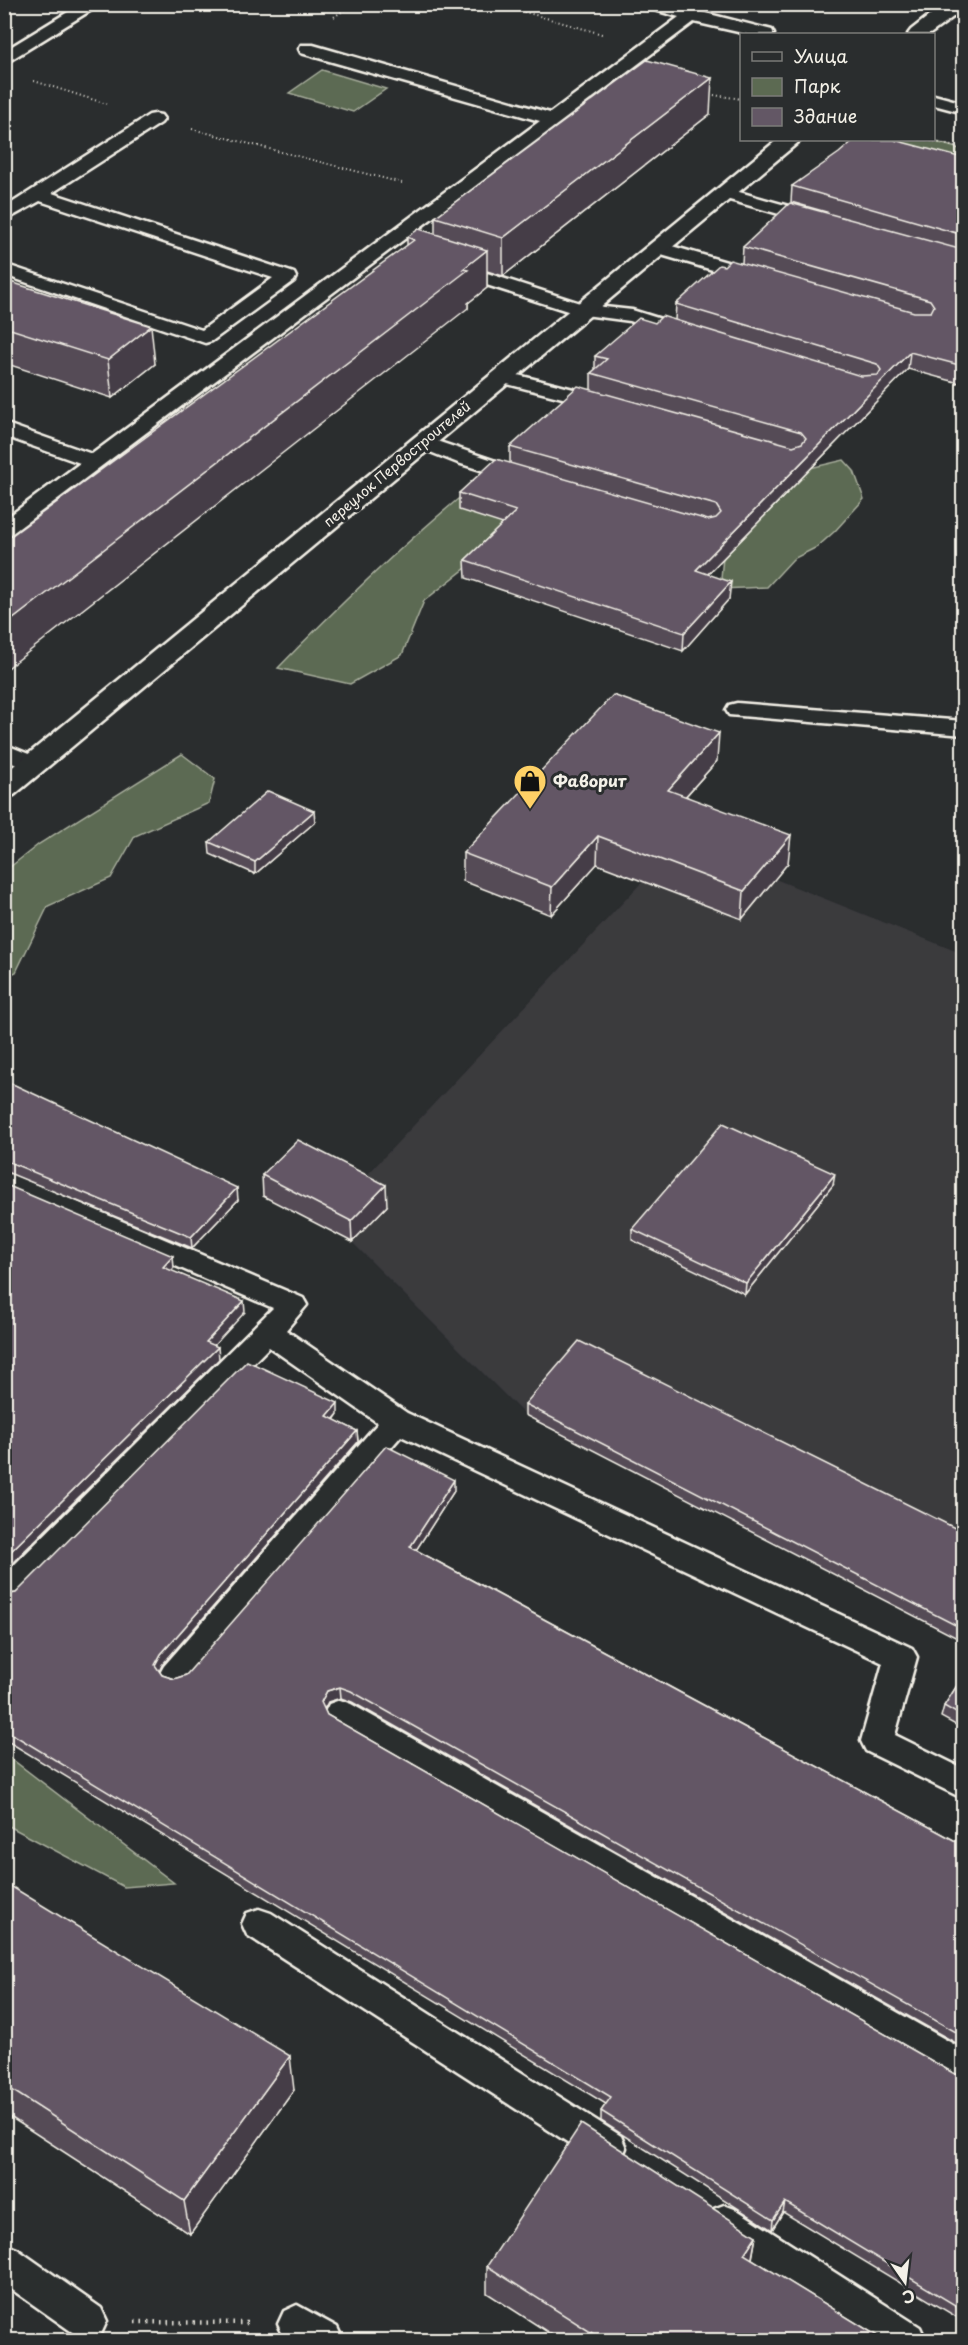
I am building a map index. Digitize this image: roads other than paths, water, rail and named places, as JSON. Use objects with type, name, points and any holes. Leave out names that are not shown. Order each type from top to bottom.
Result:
[{"type":"street","points":[[919,33],[957,4]]},
{"type":"street","name":"переулок Первостроителей","points":[[4,789],[789,141]]},
{"type":"lane","points":[[651,4],[762,33]]},
{"type":"lane","points":[[4,59],[86,5]]},
{"type":"lane","points":[[4,530],[691,16]]},
{"type":"lane","points":[[307,49],[552,119]]},
{"type":"lane","points":[[935,101],[963,108]]},
{"type":"lane","points":[[4,216],[155,119]]},
{"type":"lane","points":[[724,193],[838,226]]},
{"type":"lane","points":[[38,194],[287,277],[205,337]]},
{"type":"lane","points":[[384,246],[406,253]]},
{"type":"lane","points":[[658,248],[772,281]]},
{"type":"lane","points":[[439,264],[584,310],[632,316],[688,333]]},
{"type":"lane","points":[[4,269],[244,351]]},
{"type":"lane","points":[[502,377],[630,409]]},
{"type":"lane","points":[[4,429],[94,462]]},
{"type":"lane","points":[[422,442],[465,459],[542,482]]},
{"type":"lane","points":[[737,710],[963,728]]},
{"type":"lane","points":[[4,751],[33,764]]},
{"type":"lane","points":[[4,1181],[292,1305],[6,1593]]},
{"type":"lane","points":[[266,1331],[397,1421],[901,1657],[877,1741],[963,1785]]},
{"type":"lane","points":[[175,1675],[397,1421]]},
{"type":"lane","points":[[340,1714],[963,2069]]},
{"type":"lane","points":[[259,1924],[638,2167]]},
{"type":"lane","points":[[698,2206],[907,2340]]},
{"type":"lane","points":[[4,2262],[88,2321]]},
{"type":"place","name":"Фаворит","points":[[530,810]]}]
